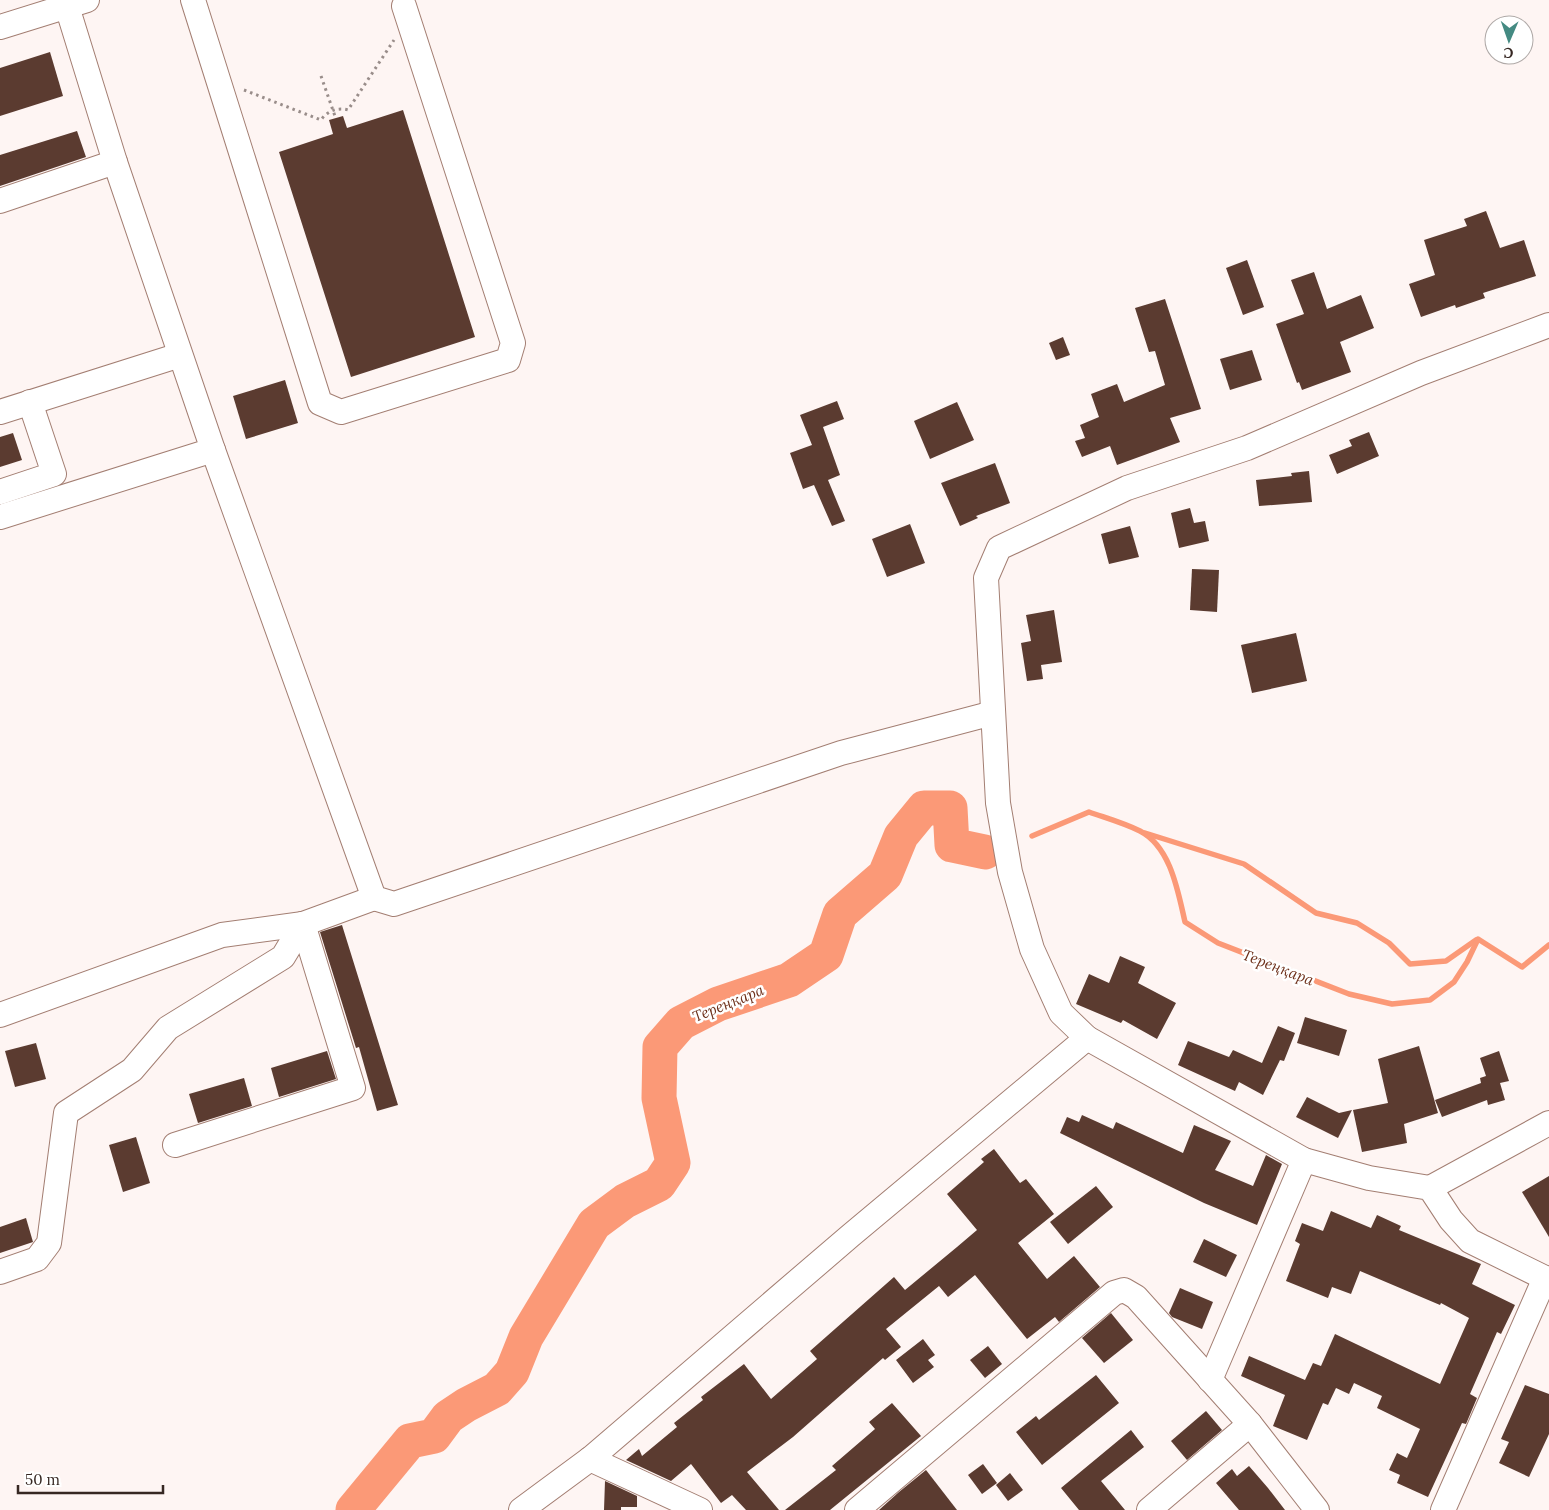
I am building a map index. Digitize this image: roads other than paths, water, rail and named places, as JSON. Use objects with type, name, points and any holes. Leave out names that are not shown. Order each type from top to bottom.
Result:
[{"type":"street","points":[[193,0],[320,403],[341,412],[508,360],[513,343],[406,12]]},
{"type":"street","points":[[0,26],[73,2],[115,162],[213,450],[374,898]]},
{"type":"street","points":[[0,201],[115,162]]},
{"type":"street","points":[[1549,325],[1421,373],[1247,448],[1126,488],[999,548],[986,578],[998,803],[1010,872],[1032,949],[1061,1013],[1087,1038],[1304,1160],[1369,1178],[1430,1188],[1549,1123]]},
{"type":"street","points":[[0,412],[180,355]]},
{"type":"street","points":[[0,492],[54,474],[30,402]]},
{"type":"street","points":[[0,517],[213,450]]},
{"type":"street","points":[[0,1015],[222,935],[303,924],[374,898],[394,904],[841,753],[993,713]]},
{"type":"street","points":[[175,1145],[353,1088],[303,924]]},
{"type":"street","points":[[0,1272],[37,1259],[49,1243],[66,1113],[132,1070],[168,1028],[283,958],[303,924]]},
{"type":"street","points":[[521,1510],[590,1459],[850,1236],[1087,1038]]},
{"type":"street","points":[[1210,1380],[1304,1160]]},
{"type":"street","points":[[1430,1188],[1451,1220],[1470,1241],[1547,1279],[1443,1510]]},
{"type":"street","points":[[857,1510],[1114,1293],[1124,1290],[1136,1297],[1250,1424],[1317,1510]]},
{"type":"street","points":[[1149,1510],[1250,1424]]},
{"type":"street","points":[[590,1459],[700,1510]]},
{"type":"waterway","name":"Тереңқара","points":[[353,1510],[410,1441],[434,1436],[448,1417],[497,1389],[512,1372],[526,1337],[594,1224],[625,1201],[659,1184],[673,1163],[659,1098],[660,1047],[681,1023],[718,1004],[789,980],[826,955],[840,914],[885,875],[901,836],[924,808],[950,808],[952,845],[985,852]]},
{"type":"waterway","name":"Тереңқара","points":[[1032,836],[1089,812],[1134,828],[1151,838],[1166,859],[1176,884],[1185,922],[1218,943],[1349,994],[1392,1004],[1430,1000],[1454,982],[1467,962],[1478,939],[1522,967],[1549,945]]},
{"type":"waterway","points":[[1145,833],[1244,864],[1316,913],[1357,923],[1389,943],[1410,964],[1446,961],[1476,940]]}]
